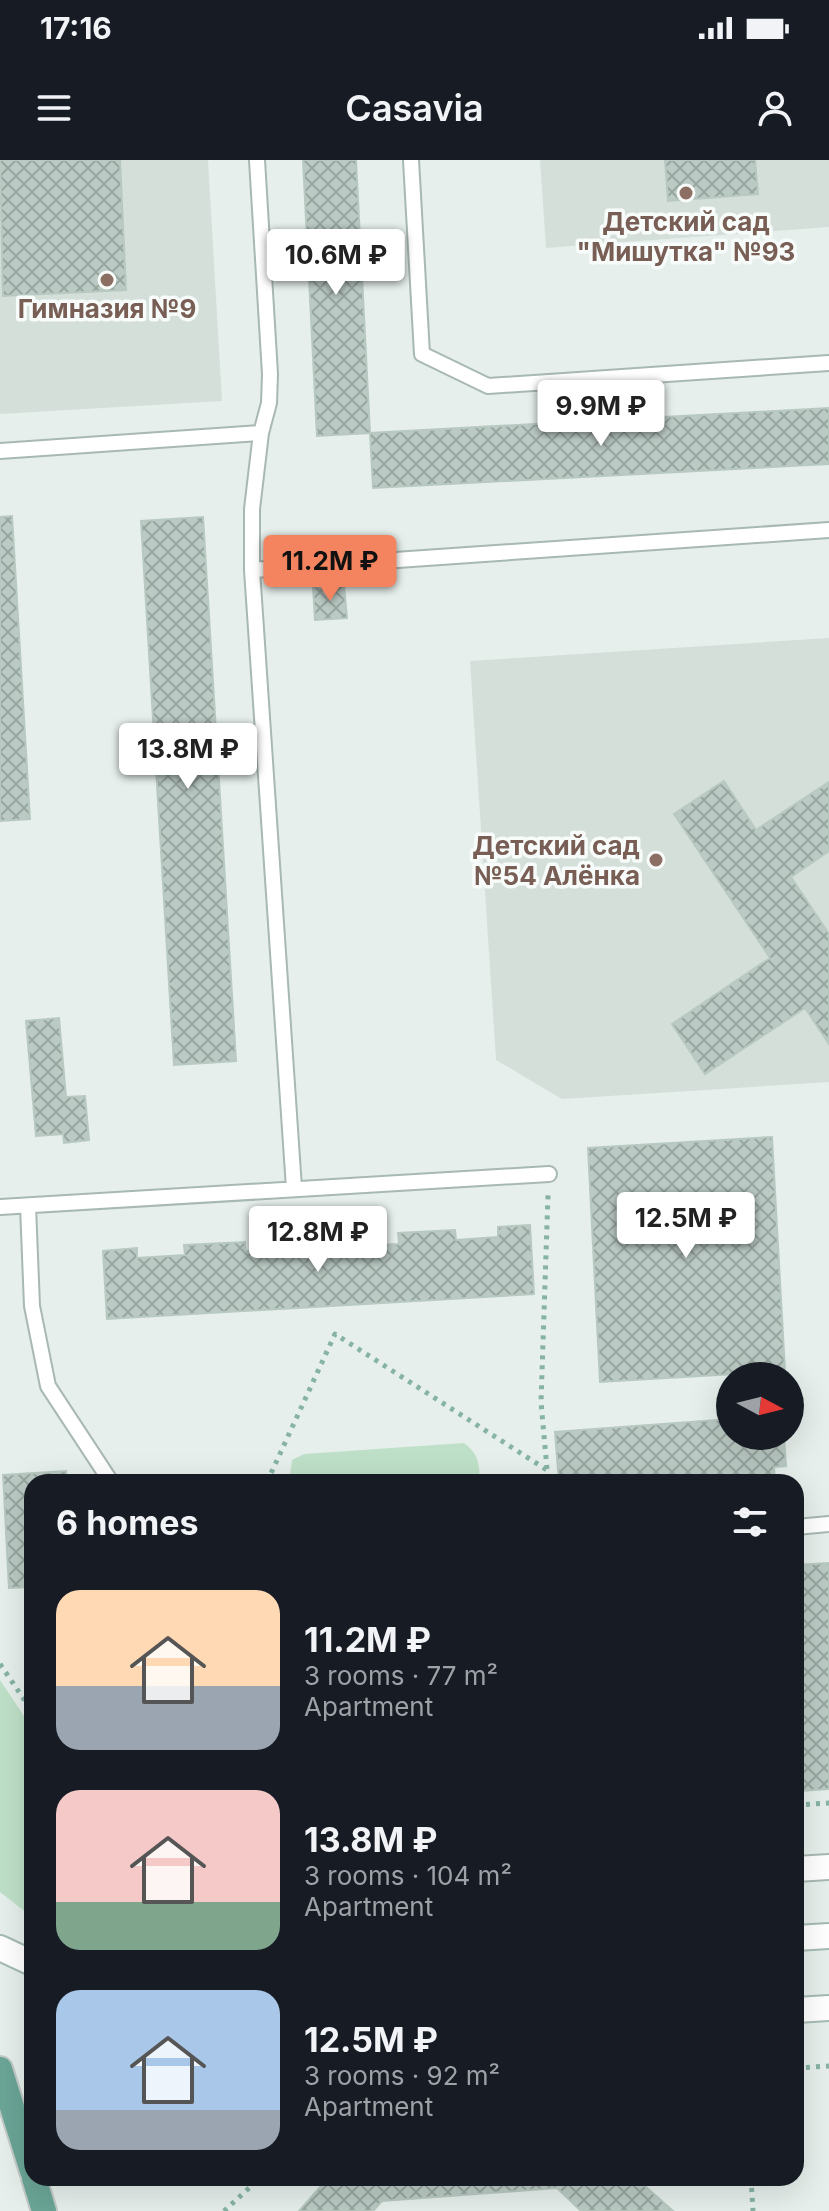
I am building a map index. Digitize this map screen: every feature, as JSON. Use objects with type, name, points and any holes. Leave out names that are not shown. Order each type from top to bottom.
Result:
[{"type":"main road","points":[[804,1869],[829,1867]]},
{"type":"main road","points":[[804,1938],[829,1936]]},
{"type":"main road","points":[[0,1948],[24,1959]]},
{"type":"main road","points":[[804,2010],[829,2008]]},
{"type":"main road","points":[[0,2069],[24,2141]]},
{"type":"lane","points":[[257,160],[270,374],[269,403],[261,433],[252,509],[252,570],[294,1188]]},
{"type":"lane","points":[[411,160],[422,354],[435,361],[488,386],[829,363]]},
{"type":"lane","points":[[0,451],[261,433]]},
{"type":"lane","points":[[252,570],[829,530]]},
{"type":"lane","points":[[0,1207],[549,1174]]},
{"type":"lane","points":[[28,1206],[32,1306],[48,1386],[106,1474]]},
{"type":"lane","points":[[804,1526],[829,1524]]},
{"type":"path","points":[[547,1474],[541,1402],[549,1174]]},
{"type":"path","points":[[271,1474],[335,1334],[547,1470]]},
{"type":"path","points":[[0,1664],[24,1699]]},
{"type":"path","points":[[804,1805],[829,1803]]},
{"type":"path","points":[[804,2068],[829,2066]]},
{"type":"path","points":[[224,2211],[251,2186]]},
{"type":"path","points":[[751,2186],[753,2211]]},
{"type":"shaded area","name":"Гимназия №9","points":[[0,160],[208,160],[222,401],[0,414]]},
{"type":"shaded area","name":"Детский сад \"Мишутка\" №93","points":[[540,160],[829,160],[829,227],[546,248]]},
{"type":"shaded area","name":"Детский сад №54 Алёнка","points":[[829,638],[829,1082],[562,1099],[496,1060],[470,661]]},
{"type":"green space","points":[[464,1443],[473,1451],[479,1474],[290,1474],[292,1460],[304,1454]]},
{"type":"green space","points":[[0,1680],[24,1716],[24,1911],[0,1892]]},
{"type":"building","points":[[0,160],[120,160],[126,290],[3,296]]},
{"type":"building","points":[[303,160],[356,160],[370,433],[317,436]]},
{"type":"building","points":[[665,160],[755,160],[758,194],[668,201]]},
{"type":"building","points":[[829,408],[829,464],[373,488],[370,433]]},
{"type":"building","points":[[12,516],[30,819],[0,821],[0,517]]},
{"type":"building","points":[[203,517],[236,1061],[174,1065],[141,521]]},
{"type":"building","points":[[344,585],[347,618],[315,620],[313,587]]},
{"type":"building","points":[[724,781],[756,830],[829,782],[829,851],[791,877],[829,934],[829,1044],[805,1008],[705,1074],[672,1024],[770,958],[674,814]]},
{"type":"building","points":[[59,1018],[66,1097],[85,1096],[89,1140],[64,1143],[63,1134],[36,1136],[26,1021]]},
{"type":"building","points":[[772,1137],[784,1362],[716,1362],[716,1375],[600,1382],[588,1148]]},
{"type":"building","points":[[530,1225],[534,1294],[107,1319],[103,1251],[137,1248],[137,1258],[185,1255],[184,1245],[245,1242],[245,1251],[289,1248],[288,1240],[351,1236],[351,1246],[399,1244],[398,1233],[455,1230],[456,1240],[498,1237],[498,1227]]},
{"type":"building","points":[[716,1420],[716,1450],[785,1450],[786,1466],[774,1467],[774,1474],[558,1474],[555,1432]]},
{"type":"building","points":[[66,1471],[66,1474],[24,1474],[24,1587],[9,1588],[3,1475]]},
{"type":"building","points":[[829,1563],[829,1789],[804,1791],[804,1565]]},
{"type":"building","points":[[321,2186],[645,2186],[673,2211],[581,2211],[557,2188],[382,2201],[373,2211],[299,2211]]},
{"type":"place","name":"Детский сад \"Мишутка\" №93","points":[[686,193]]},
{"type":"place","name":"Гимназия №9","points":[[107,280]]},
{"type":"place","name":"Детский сад №54 Алёнка","points":[[656,860]]}]
